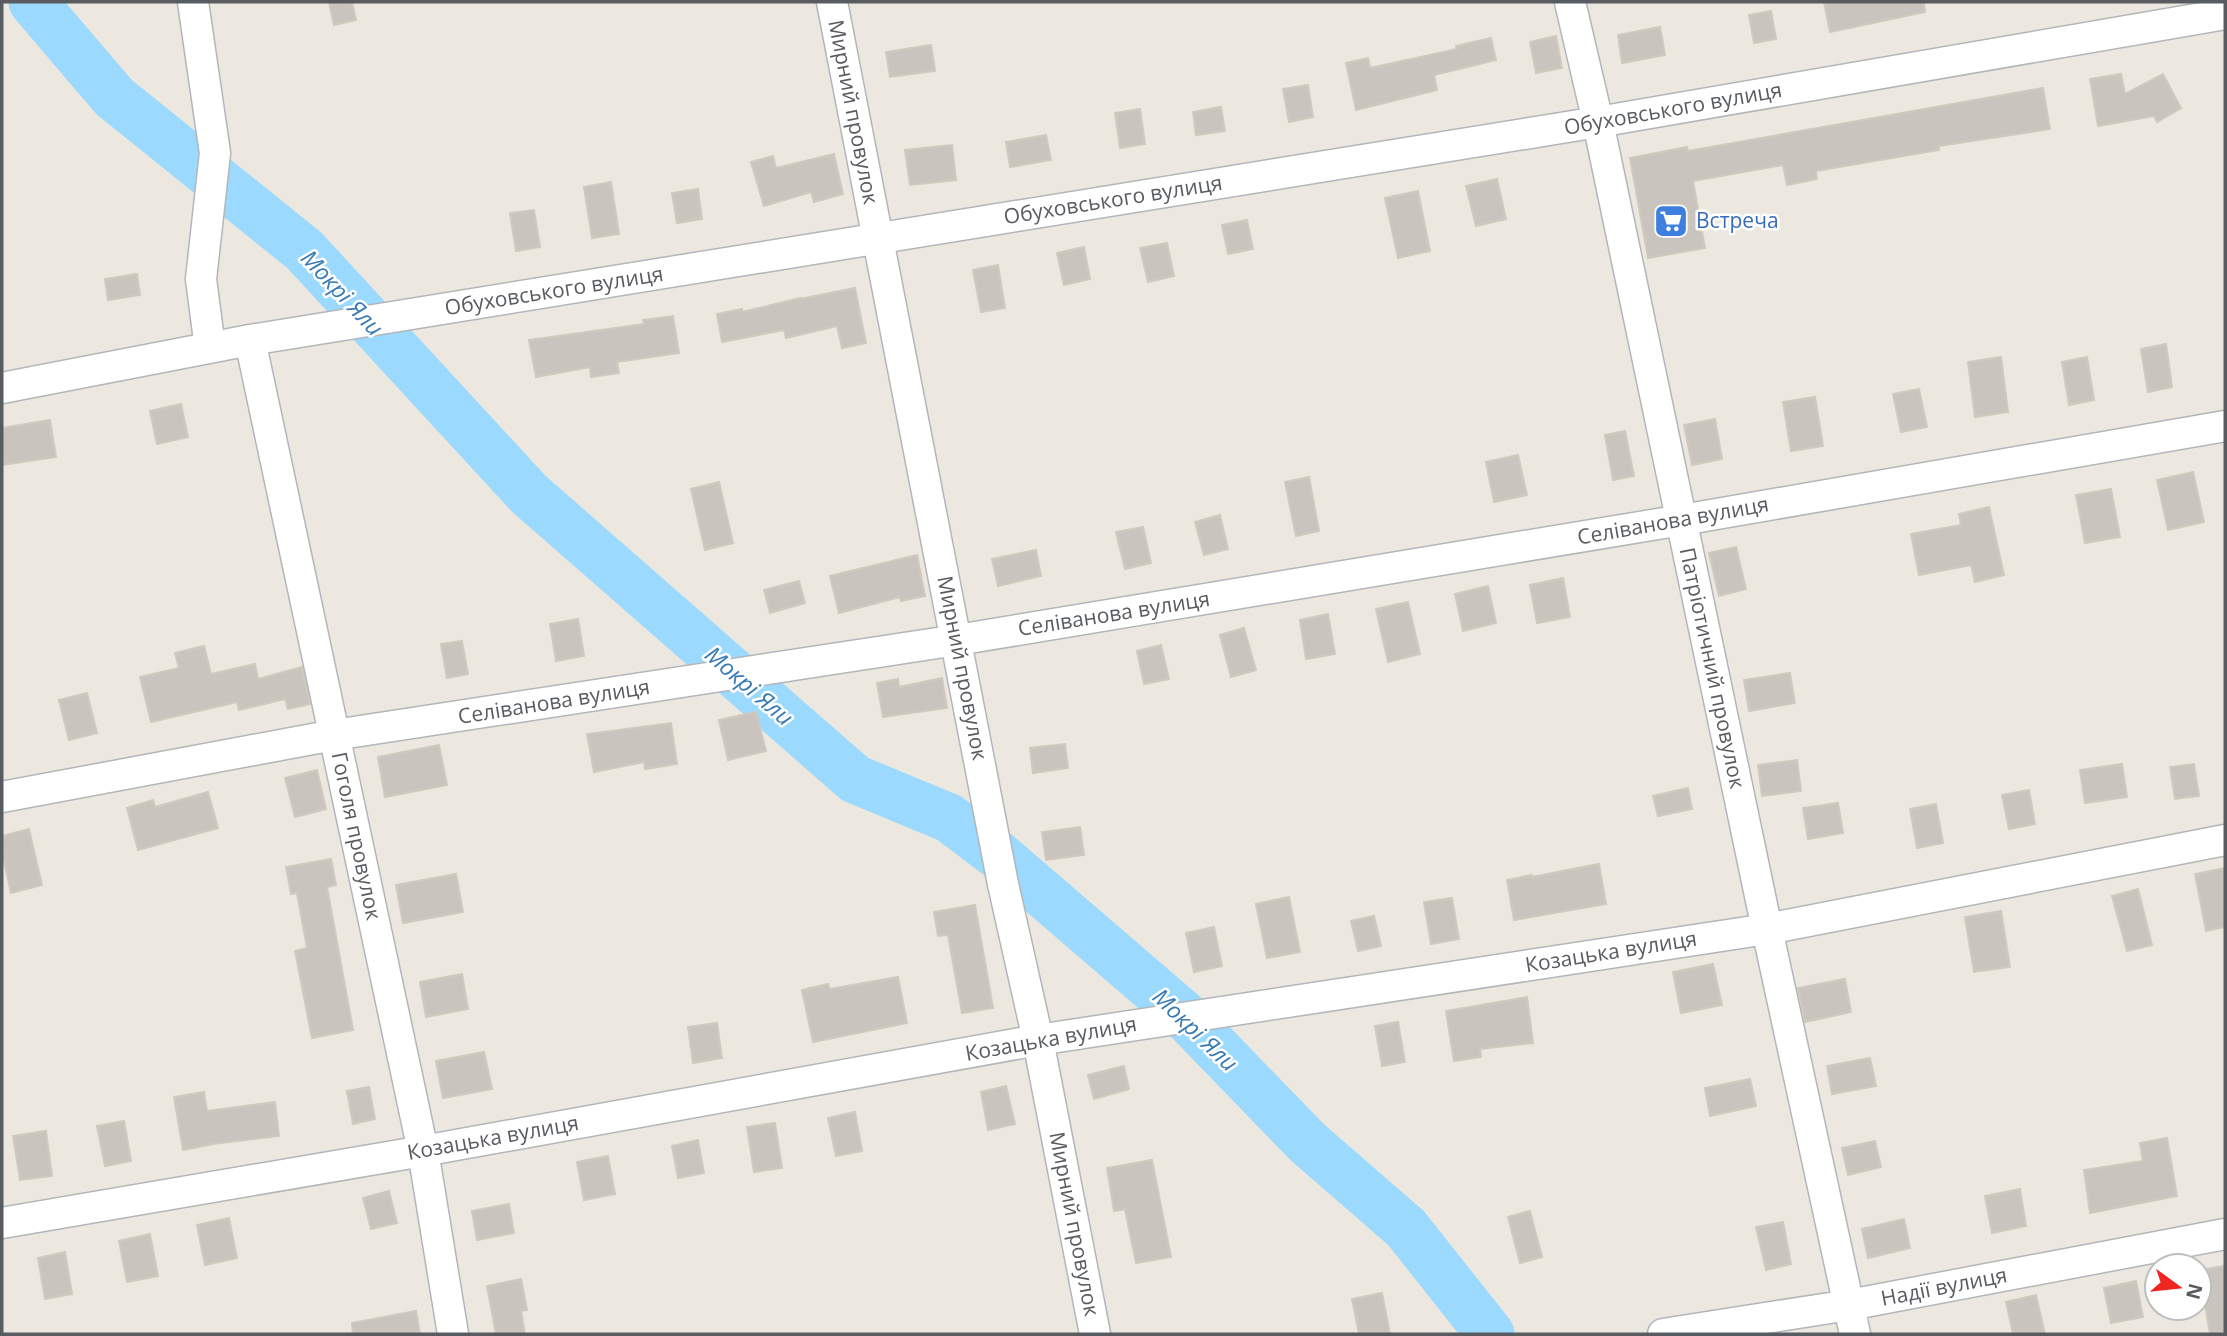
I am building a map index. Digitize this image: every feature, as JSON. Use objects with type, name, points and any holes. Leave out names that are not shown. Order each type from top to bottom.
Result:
[{"type":"street","points":[[193,2],[215,153],[201,279],[210,348]]},
{"type":"street","name":"Мирний провулок","points":[[832,2],[1003,884],[1038,1040],[1095,1334]]},
{"type":"street","name":"Патріотичний провулок","points":[[1570,2],[1598,122],[1854,1334]]},
{"type":"street","name":"Обуховського вулиця","points":[[2,388],[250,340],[1598,122],[2225,14]]},
{"type":"street","name":"Гоголя провулок","points":[[250,340],[423,1150],[453,1334]]},
{"type":"street","name":"Селіванова вулиця","points":[[2,797],[334,735],[957,640],[1682,520],[2225,426]]},
{"type":"street","name":"Козацька вулиця","points":[[2,1223],[1038,1040],[1767,929],[2225,840]]},
{"type":"street","name":"Надії вулиця","points":[[1663,1334],[1849,1305],[2225,1234]]},
{"type":"building","points":[[329,2],[352,2],[356,20],[334,25]]},
{"type":"building","points":[[1824,2],[1924,2],[1925,12],[1830,32]]},
{"type":"building","points":[[1771,11],[1776,39],[1754,43],[1749,15]]},
{"type":"building","points":[[1660,27],[1665,55],[1622,63],[1618,35]]},
{"type":"building","points":[[1556,36],[1562,68],[1536,73],[1530,42]]},
{"type":"building","points":[[1491,38],[1496,60],[1434,75],[1437,90],[1356,110],[1346,63],[1368,58],[1370,68],[1457,49],[1456,46]]},
{"type":"building","points":[[931,45],[935,71],[890,77],[886,52]]},
{"type":"building","points":[[2121,74],[2125,94],[2163,74],[2181,108],[2157,122],[2154,116],[2098,126],[2090,79]]},
{"type":"building","points":[[1308,85],[1313,117],[1289,122],[1283,89]]},
{"type":"building","points":[[2043,88],[2050,129],[1939,146],[1939,150],[1816,171],[1817,179],[1787,185],[1783,165],[1693,181],[1705,248],[1648,258],[1630,158],[1687,147],[1688,151]]},
{"type":"building","points":[[1221,107],[1225,131],[1196,135],[1193,112]]},
{"type":"building","points":[[1140,109],[1145,144],[1120,148],[1115,113]]},
{"type":"building","points":[[1046,135],[1051,160],[1010,167],[1006,142]]},
{"type":"building","points":[[952,145],[956,180],[910,185],[905,150]]},
{"type":"building","points":[[834,154],[843,194],[814,202],[811,192],[764,206],[751,162],[773,156],[776,168]]},
{"type":"building","points":[[1497,179],[1506,219],[1476,226],[1466,186]]},
{"type":"building","points":[[611,182],[619,234],[592,238],[584,187]]},
{"type":"building","points":[[698,189],[702,219],[677,223],[672,193]]},
{"type":"building","points":[[1418,191],[1430,251],[1398,258],[1385,198]]},
{"type":"building","points":[[534,210],[540,247],[516,251],[510,213]]},
{"type":"building","points":[[1247,220],[1253,249],[1228,254],[1222,225]]},
{"type":"building","points":[[1167,243],[1174,276],[1148,282],[1140,248]]},
{"type":"building","points":[[1084,247],[1090,279],[1064,285],[1057,253]]},
{"type":"building","points":[[998,265],[1005,308],[981,312],[973,270]]},
{"type":"building","points":[[137,274],[140,295],[108,300],[105,279]]},
{"type":"building","points":[[855,288],[866,343],[842,348],[837,326],[786,338],[784,330],[722,342],[717,314],[742,309],[742,312]]},
{"type":"building","points":[[673,316],[679,353],[617,362],[619,373],[591,377],[590,367],[536,377],[529,340],[644,324],[643,320]]},
{"type":"building","points":[[2166,344],[2172,387],[2148,392],[2141,349]]},
{"type":"building","points":[[2001,357],[2008,412],[1975,417],[1968,362]]},
{"type":"building","points":[[2087,357],[2094,400],[2069,405],[2062,362]]},
{"type":"building","points":[[1919,389],[1927,427],[1901,432],[1893,394]]},
{"type":"building","points":[[1815,397],[1823,446],[1791,451],[1783,402]]},
{"type":"building","points":[[181,404],[188,437],[157,444],[150,411]]},
{"type":"building","points":[[1715,419],[1722,459],[1692,465],[1684,425]]},
{"type":"building","points":[[50,420],[56,457],[2,465],[2,428]]},
{"type":"building","points":[[1625,431],[1634,476],[1613,480],[1605,435]]},
{"type":"building","points":[[1518,455],[1527,495],[1494,502],[1486,462]]},
{"type":"building","points":[[2193,472],[2204,522],[2168,530],[2157,480]]},
{"type":"building","points":[[1309,477],[1319,531],[1296,536],[1285,482]]},
{"type":"building","points":[[719,482],[733,543],[705,550],[691,489]]},
{"type":"building","points":[[2111,489],[2120,537],[2085,543],[2076,495]]},
{"type":"building","points":[[1989,507],[2004,575],[1975,582],[1971,565],[1919,575],[1911,534],[1961,525],[1959,514]]},
{"type":"building","points":[[1220,515],[1228,549],[1204,555],[1195,522]]},
{"type":"building","points":[[1143,527],[1151,563],[1125,569],[1116,532]]},
{"type":"building","points":[[1736,547],[1746,589],[1719,596],[1709,553]]},
{"type":"building","points":[[1036,550],[1041,576],[998,586],[992,559]]},
{"type":"building","points":[[917,555],[925,596],[901,601],[900,597],[839,613],[830,576]]},
{"type":"building","points":[[1563,578],[1570,617],[1537,623],[1530,585]]},
{"type":"building","points":[[799,581],[805,603],[770,613],[764,590]]},
{"type":"building","points":[[1488,586],[1496,623],[1463,631],[1455,594]]},
{"type":"building","points":[[1408,602],[1420,654],[1388,662],[1376,609]]},
{"type":"building","points":[[1328,614],[1335,654],[1306,659],[1300,620]]},
{"type":"building","points":[[578,619],[584,656],[556,661],[550,624]]},
{"type":"building","points":[[1244,628],[1256,670],[1231,677],[1220,635]]},
{"type":"building","points":[[462,641],[468,674],[447,678],[441,644]]},
{"type":"building","points":[[1161,645],[1169,679],[1144,684],[1137,651]]},
{"type":"building","points":[[204,646],[211,674],[255,664],[258,679],[302,667],[310,704],[288,709],[285,699],[239,710],[237,702],[151,722],[140,677],[179,668],[175,653]]},
{"type":"building","points":[[1790,673],[1795,703],[1749,711],[1744,680]]},
{"type":"building","points":[[942,678],[947,708],[883,717],[877,683],[898,679],[899,687]]},
{"type":"building","points":[[87,693],[97,733],[69,740],[59,700]]},
{"type":"building","points":[[756,712],[766,751],[728,760],[719,720]]},
{"type":"building","points":[[671,723],[677,764],[645,769],[644,762],[594,772],[587,734]]},
{"type":"building","points":[[1065,744],[1068,768],[1033,773],[1030,748]]},
{"type":"building","points":[[439,745],[447,785],[385,797],[378,757]]},
{"type":"building","points":[[1797,760],[1801,791],[1762,796],[1758,765]]},
{"type":"building","points":[[2122,764],[2127,797],[2085,803],[2080,770]]},
{"type":"building","points":[[2194,764],[2199,796],[2175,799],[2170,767]]},
{"type":"building","points":[[317,770],[326,809],[295,817],[285,778]]},
{"type":"building","points":[[1688,788],[1692,809],[1658,816],[1653,796]]},
{"type":"building","points":[[2029,790],[2035,824],[2009,829],[2002,795]]},
{"type":"building","points":[[208,792],[218,828],[138,850],[127,808],[153,800],[155,807]]},
{"type":"building","points":[[1838,803],[1843,833],[1808,839],[1803,808]]},
{"type":"building","points":[[1936,804],[1943,843],[1917,848],[1910,809]]},
{"type":"building","points":[[1080,827],[1084,855],[1046,860],[1042,832]]},
{"type":"building","points":[[29,829],[42,885],[11,893],[2,852],[2,836]]},
{"type":"building","points":[[331,859],[336,885],[327,887],[353,1030],[312,1038],[295,951],[307,948],[297,893],[291,894],[286,867]]},
{"type":"building","points":[[1599,864],[1606,904],[1514,920],[1507,880]]},
{"type":"building","points":[[2225,868],[2225,927],[2206,931],[2195,874]]},
{"type":"building","points":[[456,874],[463,912],[403,923],[396,885]]},
{"type":"building","points":[[2138,889],[2152,945],[2127,951],[2112,896]]},
{"type":"building","points":[[1289,897],[1300,952],[1267,958],[1256,904]]},
{"type":"building","points":[[1452,898],[1459,939],[1431,944],[1424,902]]},
{"type":"building","points":[[975,905],[993,1008],[962,1013],[948,935],[938,936],[934,912]]},
{"type":"building","points":[[2001,911],[2010,967],[1974,972],[1965,917]]},
{"type":"building","points":[[1374,916],[1381,946],[1358,951],[1351,921]]},
{"type":"building","points":[[1214,927],[1222,966],[1194,972],[1186,933]]},
{"type":"building","points":[[1713,964],[1722,1005],[1681,1013],[1673,972]]},
{"type":"building","points":[[462,974],[468,1009],[426,1017],[420,982]]},
{"type":"building","points":[[898,977],[907,1023],[813,1042],[802,990],[828,984],[830,989]]},
{"type":"building","points":[[1845,979],[1851,1012],[1805,1022],[1798,988]]},
{"type":"building","points":[[1527,997],[1533,1043],[1480,1049],[1481,1057],[1454,1061],[1446,1011]]},
{"type":"building","points":[[1398,1022],[1405,1062],[1382,1066],[1375,1026]]},
{"type":"building","points":[[717,1023],[722,1058],[693,1063],[688,1027]]},
{"type":"building","points":[[484,1052],[492,1089],[443,1098],[436,1061]]},
{"type":"building","points":[[1870,1058],[1876,1086],[1832,1094],[1827,1066]]},
{"type":"building","points":[[1124,1066],[1129,1089],[1094,1099],[1088,1075]]},
{"type":"building","points":[[1750,1079],[1756,1106],[1710,1116],[1705,1088]]},
{"type":"building","points":[[1006,1086],[1015,1124],[988,1130],[981,1092]]},
{"type":"building","points":[[369,1087],[375,1119],[353,1124],[347,1091]]},
{"type":"building","points":[[204,1092],[207,1111],[275,1102],[279,1136],[183,1150],[174,1097]]},
{"type":"building","points":[[855,1112],[862,1151],[836,1156],[828,1118]]},
{"type":"building","points":[[124,1121],[131,1161],[105,1166],[97,1126]]},
{"type":"building","points":[[775,1123],[782,1168],[754,1172],[747,1127]]},
{"type":"building","points":[[46,1131],[52,1176],[20,1180],[13,1136]]},
{"type":"building","points":[[2167,1138],[2177,1196],[2090,1213],[2084,1170],[2143,1161],[2140,1143]]},
{"type":"building","points":[[698,1140],[704,1173],[678,1178],[672,1146]]},
{"type":"building","points":[[1875,1141],[1881,1167],[1848,1175],[1842,1148]]},
{"type":"building","points":[[608,1156],[615,1194],[584,1200],[577,1162]]},
{"type":"building","points":[[1152,1160],[1171,1257],[1136,1263],[1125,1209],[1114,1211],[1107,1168]]},
{"type":"building","points":[[2020,1189],[2026,1226],[1992,1233],[1985,1196]]},
{"type":"building","points":[[389,1191],[397,1223],[371,1229],[363,1198]]},
{"type":"building","points":[[509,1204],[514,1233],[477,1240],[472,1211]]},
{"type":"building","points":[[1530,1211],[1542,1257],[1520,1263],[1508,1217]]},
{"type":"building","points":[[229,1218],[237,1258],[205,1265],[197,1225]]},
{"type":"building","points":[[1904,1219],[1910,1248],[1868,1258],[1862,1229]]},
{"type":"building","points":[[1783,1222],[1791,1264],[1766,1270],[1756,1227]]},
{"type":"building","points":[[150,1234],[158,1276],[127,1282],[119,1241]]},
{"type":"building","points":[[65,1252],[72,1294],[45,1299],[38,1258]]},
{"type":"building","points":[[2225,1266],[2225,1334],[2210,1334],[2208,1322],[2213,1322],[2213,1268]]},
{"type":"building","points":[[521,1279],[527,1310],[521,1311],[525,1334],[496,1334],[487,1286]]},
{"type":"building","points":[[2136,1281],[2143,1317],[2111,1323],[2104,1288]]},
{"type":"building","points":[[1382,1293],[1390,1334],[1359,1334],[1352,1299]]},
{"type":"building","points":[[2036,1295],[2045,1334],[2013,1334],[2006,1302]]},
{"type":"building","points":[[416,1311],[420,1334],[353,1334],[352,1323]]},
{"type":"waterway","name":"Мокрі Яли","points":[[33,2],[114,97],[304,250],[529,494],[855,779],[949,818],[998,855],[1185,1016],[1307,1142],[1406,1228],[1490,1334]]},
{"type":"place","name":"Встреча","points":[[1671,221]]}]
